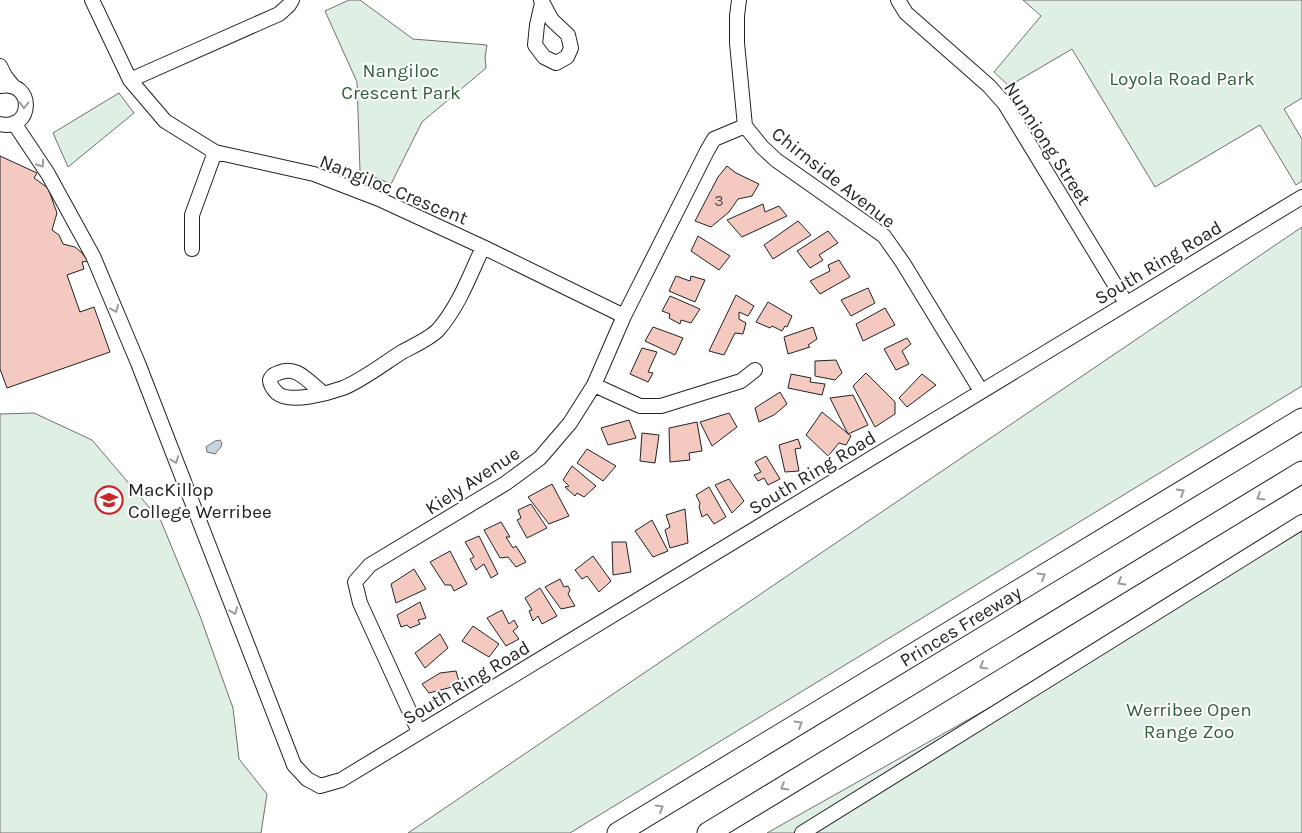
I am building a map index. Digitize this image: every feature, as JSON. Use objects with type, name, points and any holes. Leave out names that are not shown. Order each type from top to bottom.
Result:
[{"type":"highway","name":"Princes Freeway","points":[[618,833],[1302,419]]},
{"type":"highway","points":[[708,833],[1302,472]]},
{"type":"street","name":"Nangiloc Crescent","points":[[92,0],[130,80],[165,121],[215,152],[314,174],[379,199],[483,247],[624,316]]},
{"type":"street","points":[[130,80],[279,14],[292,0]]},
{"type":"street","name":"Chirnside Avenue","points":[[739,0],[737,43],[746,126],[762,147],[776,160],[884,236],[903,263],[981,392]]},
{"type":"street","name":"Nunniong Street","points":[[898,0],[906,13],[989,86],[1005,104],[1126,303]]},
{"type":"street","points":[[0,66],[7,86],[22,92],[25,96],[26,107],[22,117],[14,124],[0,124]]},
{"type":"street","name":"South Ring Road","points":[[14,124],[48,174],[93,256],[138,363],[294,765],[307,779],[320,786],[341,780],[1302,197]]},
{"type":"street","name":"Kiely Avenue","points":[[419,732],[360,603],[355,582],[370,565],[506,484],[540,458],[570,423],[594,385],[624,316],[714,139],[746,126]]},
{"type":"street","points":[[192,249],[192,214],[215,152]]},
{"type":"street","points":[[323,394],[345,387],[436,332],[454,310],[483,247]]},
{"type":"street","points":[[594,385],[640,406],[661,406],[741,381],[754,370]]},
{"type":"street","points":[[802,833],[1302,522]]},
{"type":"green space","name":"Nangiloc Crescent Park","points":[[349,0],[360,0],[413,39],[487,45],[486,68],[422,122],[391,184],[360,171],[357,82],[325,11]]},
{"type":"green space","name":"Loyola Road Park","points":[[1023,0],[1302,0],[1302,98],[1284,109],[1302,139],[1302,181],[1296,185],[1260,125],[1155,187],[1072,49],[1009,86],[994,72],[1041,16]]},
{"type":"green space","points":[[119,93],[134,113],[68,167],[53,133]]},
{"type":"green space","points":[[1302,227],[1302,386],[570,833],[408,833]]},
{"type":"green space","points":[[34,413],[92,440],[161,521],[200,616],[233,708],[239,759],[267,794],[261,833],[0,833],[0,414]]},
{"type":"green space","name":"Werribee Open Range Zoo","points":[[1302,516],[1302,833],[767,833],[1035,682]]},
{"type":"shaded area","points":[[220,440],[222,443],[221,447],[215,454],[207,452],[206,447]]},
{"type":"building","points":[[0,156],[37,173],[34,178],[48,188],[57,213],[52,230],[59,235],[63,244],[75,247],[88,261],[82,262],[84,269],[67,275],[80,312],[94,307],[110,352],[7,388],[0,369]]},
{"type":"building","points":[[727,166],[736,173],[759,184],[752,196],[738,199],[729,212],[711,227],[695,221],[718,177]]},
{"type":"building","points":[[763,204],[765,212],[779,206],[787,216],[742,237],[727,220]]},
{"type":"building","points":[[798,221],[811,235],[773,259],[764,245]]},
{"type":"building","points":[[828,231],[838,243],[819,255],[823,260],[810,268],[797,251]]},
{"type":"building","points":[[698,236],[730,256],[719,270],[691,251]]},
{"type":"building","points":[[839,260],[850,277],[820,294],[810,281],[830,271],[828,265]]},
{"type":"building","points":[[676,276],[690,281],[691,276],[705,280],[695,302],[669,291]]},
{"type":"building","points":[[868,288],[875,303],[851,316],[841,300]]},
{"type":"building","points":[[736,295],[754,306],[748,316],[739,312],[739,319],[746,323],[743,334],[735,333],[724,355],[709,351]]},
{"type":"building","points":[[670,296],[700,309],[691,323],[681,320],[680,324],[669,318],[670,314],[662,311]]},
{"type":"building","points":[[768,302],[792,316],[787,327],[785,326],[782,331],[756,322]]},
{"type":"building","points":[[885,308],[895,325],[863,341],[856,324]]},
{"type":"building","points":[[653,327],[683,338],[675,355],[645,341]]},
{"type":"building","points":[[813,327],[817,339],[808,345],[810,347],[788,354],[784,337]]},
{"type":"building","points":[[907,338],[911,344],[902,351],[909,364],[896,370],[884,349]]},
{"type":"building","points":[[642,348],[657,352],[648,372],[653,373],[648,382],[630,374]]},
{"type":"building","points":[[836,360],[842,373],[835,380],[815,376],[815,361]]},
{"type":"building","points":[[866,373],[895,402],[895,414],[875,427],[853,386]]},
{"type":"building","points":[[791,374],[811,378],[810,382],[825,384],[822,395],[788,388]]},
{"type":"building","points":[[922,374],[936,385],[907,407],[899,398]]},
{"type":"building","points":[[780,392],[787,404],[774,415],[759,422],[755,408]]},
{"type":"building","points":[[853,395],[868,425],[848,434],[830,398]]},
{"type":"building","points":[[822,412],[851,436],[846,445],[839,443],[828,456],[806,435]]},
{"type":"building","points":[[729,413],[737,427],[712,446],[700,422]]},
{"type":"building","points":[[629,420],[636,438],[608,445],[601,428]]},
{"type":"building","points":[[697,422],[702,451],[689,453],[690,460],[670,462],[669,428]]},
{"type":"building","points":[[642,433],[659,435],[655,463],[640,461]]},
{"type":"building","points":[[798,439],[801,448],[795,449],[799,471],[785,472],[779,445]]},
{"type":"building","points":[[587,449],[616,466],[603,481],[577,463]]},
{"type":"building","points":[[766,456],[780,479],[768,485],[764,478],[758,481],[754,475],[761,472],[755,462]]},
{"type":"building","points":[[572,466],[596,486],[584,497],[577,493],[575,496],[565,487],[569,486],[563,480]]},
{"type":"building","points":[[729,479],[744,501],[732,513],[715,485]]},
{"type":"building","points":[[552,484],[569,516],[549,524],[528,497]]},
{"type":"building","points":[[709,487],[726,517],[714,524],[707,514],[702,517],[699,507],[700,503],[696,495]]},
{"type":"building","points":[[531,504],[547,528],[527,538],[517,520],[521,518],[518,510]]},
{"type":"building","points":[[685,509],[688,543],[670,548],[665,530],[670,527],[666,515]]},
{"type":"building","points":[[652,520],[668,551],[653,557],[635,531]]},
{"type":"building","points":[[501,522],[510,537],[506,537],[513,548],[516,546],[526,562],[516,567],[508,557],[500,558],[484,530]]},
{"type":"building","points":[[479,536],[498,574],[491,578],[484,564],[476,570],[470,559],[474,557],[465,542]]},
{"type":"building","points":[[612,542],[626,542],[631,572],[613,575]]},
{"type":"building","points":[[450,551],[467,584],[454,591],[451,585],[445,585],[430,562]]},
{"type":"building","points":[[593,556],[611,581],[599,592],[587,576],[582,579],[575,570]]},
{"type":"building","points":[[414,569],[426,589],[396,603],[391,584]]},
{"type":"building","points":[[560,579],[564,587],[568,586],[570,590],[568,594],[575,606],[561,609],[545,587]]},
{"type":"building","points":[[540,588],[557,616],[542,624],[538,616],[533,621],[529,611],[532,610],[525,598]]},
{"type":"building","points":[[420,602],[426,618],[418,620],[420,624],[410,628],[407,625],[401,627],[397,615]]},
{"type":"building","points":[[502,610],[509,624],[514,620],[518,627],[513,631],[519,639],[506,646],[487,618]]},
{"type":"building","points":[[473,626],[499,644],[489,657],[462,641]]},
{"type":"building","points":[[440,634],[448,648],[425,668],[415,653]]},
{"type":"building","points":[[456,671],[460,685],[429,693],[422,684],[440,673]]},
{"type":"place","name":"MacKillop College Werribee","points":[[109,500]]}]
